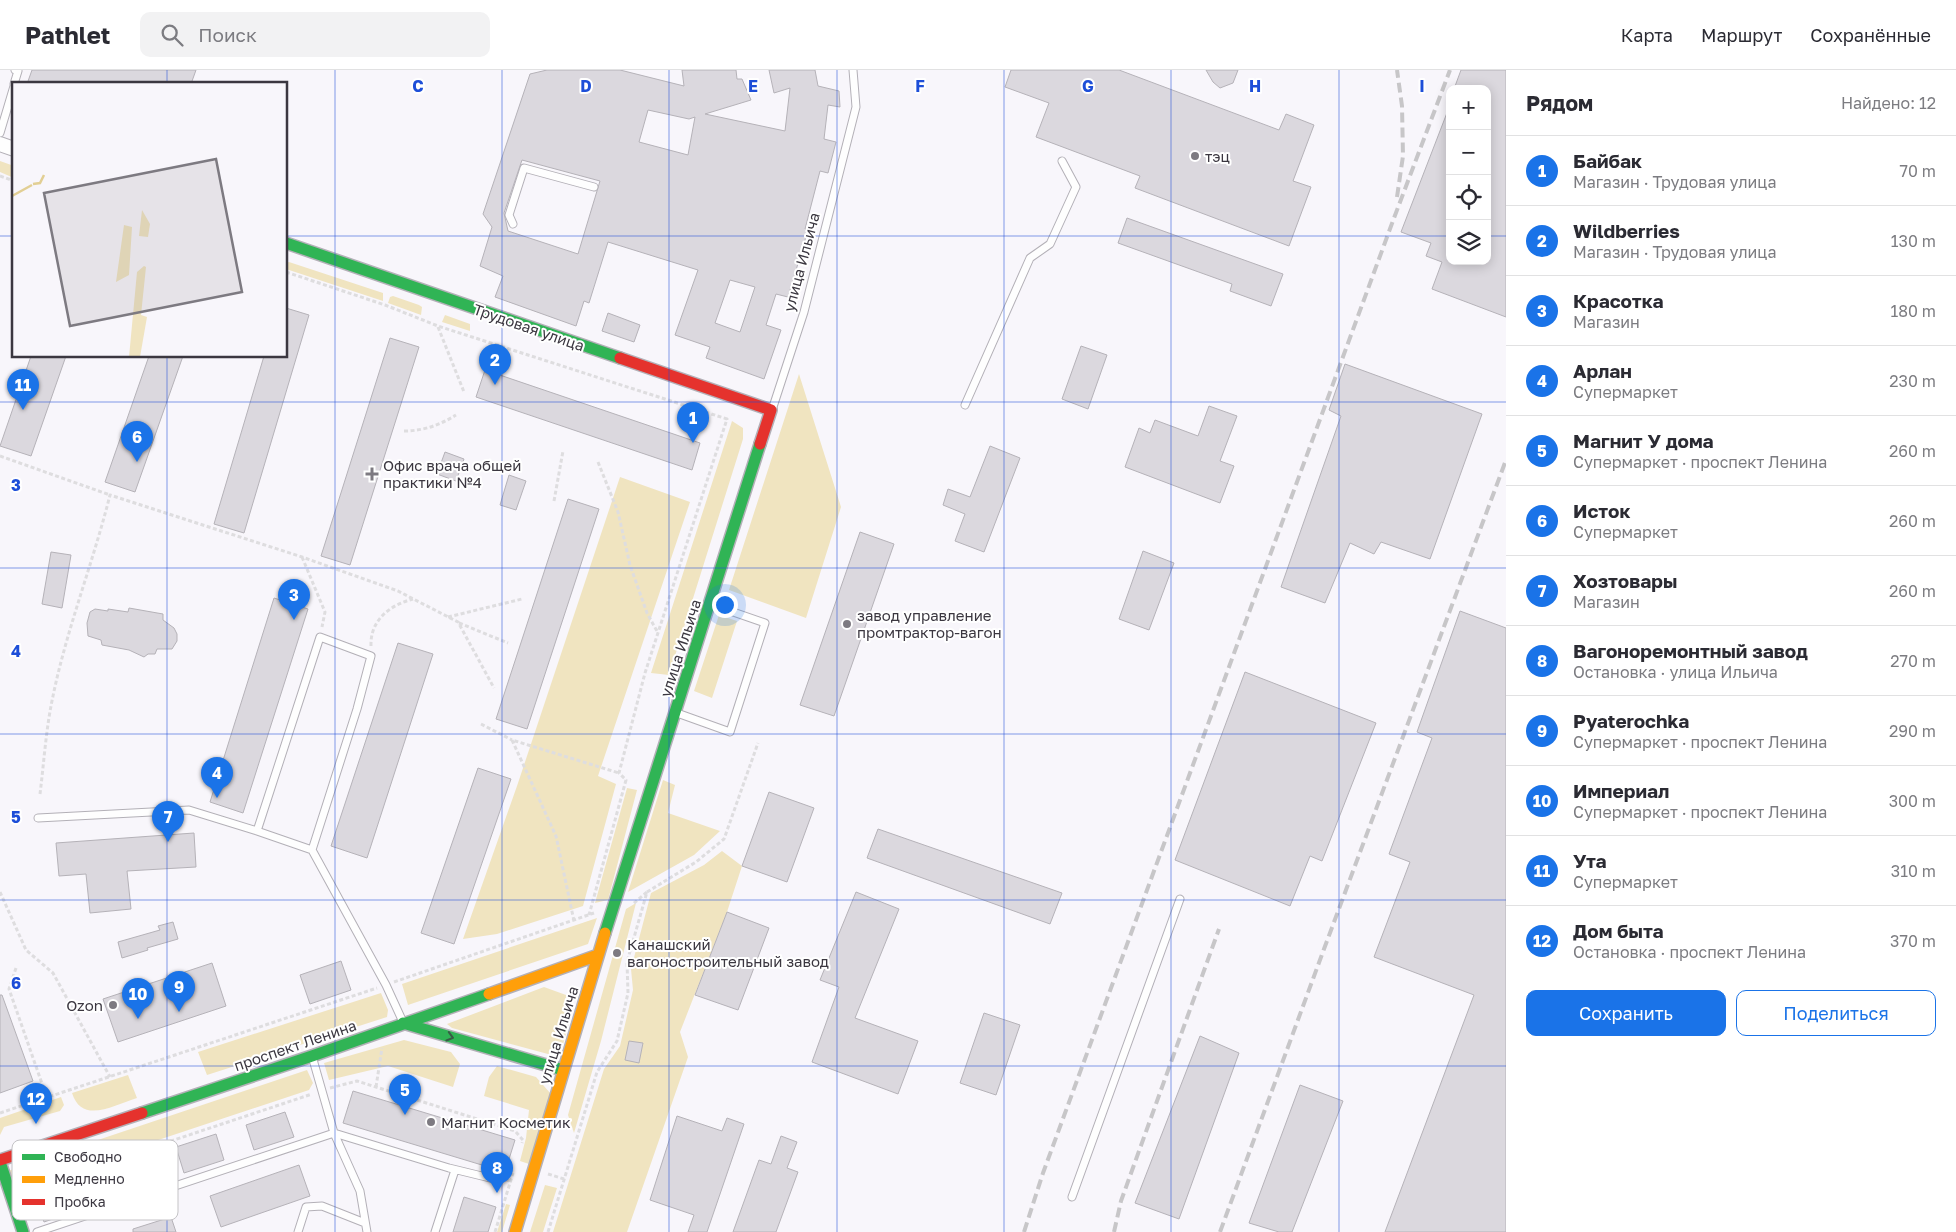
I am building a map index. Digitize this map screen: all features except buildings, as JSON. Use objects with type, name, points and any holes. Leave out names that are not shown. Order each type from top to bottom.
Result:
[{"type":"street","points":[[0,144],[12,148]]},
{"type":"street","name":"Трудовая улица","points":[[288,244],[771,410]]},
{"type":"street","name":"улица Ильича","points":[[515,1232],[598,955],[771,410]]},
{"type":"street","name":"проспект Ленина","points":[[58,1140],[312,1056],[598,955]]},
{"type":"street","points":[[403,1023],[563,1070]]},
{"type":"street","name":"проспект Ленина","points":[[0,1161],[12,1157]]},
{"type":"street","points":[[0,1161],[12,1198]]},
{"type":"street","points":[[19,1220],[23,1232]]},
{"type":"lane","points":[[15,70],[18,71],[15,82]]},
{"type":"lane","name":"улица Ильича","points":[[771,410],[804,312],[856,108],[853,70]]},
{"type":"lane","points":[[0,133],[12,92]]},
{"type":"lane","points":[[965,405],[1030,258],[1050,244],[1076,188],[1062,161]]},
{"type":"lane","points":[[512,224],[509,215],[524,168],[594,187]]},
{"type":"lane","points":[[675,712],[730,732],[765,623],[709,604]]},
{"type":"lane","points":[[257,831],[320,637],[371,656],[357,709],[312,850]]},
{"type":"lane","points":[[38,818],[189,810],[312,850],[386,985],[403,1023]]},
{"type":"lane","points":[[1072,1197],[1180,900]]},
{"type":"lane","points":[[312,1056],[334,1132],[360,1191],[367,1232]]},
{"type":"lane","points":[[178,1184],[334,1132],[456,1170],[490,1178]]},
{"type":"lane","points":[[435,1232],[456,1170]]},
{"type":"lane","points":[[298,1232],[306,1207],[322,1206],[365,1223]]},
{"type":"lane","points":[[37,1232],[72,1220]]},
{"type":"path","points":[[0,176],[12,180]]},
{"type":"path","points":[[288,273],[385,305],[438,326],[727,419],[645,673],[619,773]]},
{"type":"path","points":[[438,326],[464,392]]},
{"type":"path","points":[[404,431],[417,431],[444,422],[456,415]]},
{"type":"path","points":[[554,501],[563,451]]},
{"type":"path","points":[[0,456],[110,495],[359,576],[414,599],[458,622],[508,643]]},
{"type":"path","points":[[598,462],[618,512],[630,565],[647,613],[658,633]]},
{"type":"path","points":[[40,794],[53,697],[80,595],[99,537],[110,495]]},
{"type":"path","points":[[302,557],[325,612],[320,637]]},
{"type":"path","points":[[371,656],[371,642],[379,619],[392,606],[414,599]]},
{"type":"path","points":[[448,617],[522,599]]},
{"type":"path","points":[[458,622],[494,688]]},
{"type":"path","points":[[481,724],[512,740],[619,773],[626,780],[589,916]]},
{"type":"path","points":[[512,740],[556,836],[574,922]]},
{"type":"path","points":[[0,1113],[574,922],[607,908],[623,913],[647,892],[696,862],[724,839],[758,743]]},
{"type":"path","points":[[0,892],[26,950],[53,973],[110,1076]]},
{"type":"path","points":[[548,1232],[597,1072],[617,1041],[628,993],[626,962],[647,892]]},
{"type":"path","points":[[16,968],[9,988],[47,1098]]},
{"type":"path","points":[[376,1087],[385,1030]]},
{"type":"shaded area","points":[[0,161],[12,165],[12,177],[0,172]]},
{"type":"shaded area","points":[[288,262],[383,293],[383,301],[288,270]]},
{"type":"shaded area","points":[[393,296],[422,307],[421,315],[388,303],[390,297]]},
{"type":"shaded area","points":[[445,315],[470,324],[470,331],[442,322]]},
{"type":"shaded area","points":[[799,374],[841,507],[806,618],[729,590]]},
{"type":"shaded area","points":[[732,421],[743,428],[743,439],[669,675],[651,673]]},
{"type":"shaded area","points":[[620,477],[690,502],[598,776],[616,784],[583,906],[497,934],[463,939],[517,786]]},
{"type":"shaded area","points":[[719,615],[737,621],[712,698],[694,691]]},
{"type":"shaded area","points":[[663,780],[675,785],[668,813],[720,831],[694,855],[628,892]]},
{"type":"shaded area","points":[[627,788],[637,790],[608,900],[595,903]]},
{"type":"shaded area","points":[[722,851],[742,866],[727,912],[680,1032],[688,1057],[627,1232],[553,1232],[604,1069],[620,1046],[633,990],[631,969],[651,893],[704,865]]},
{"type":"shaded area","points":[[636,903],[601,1041],[574,1133],[568,1115],[626,909]]},
{"type":"shaded area","points":[[597,918],[588,944],[408,1005],[402,984]]},
{"type":"shaded area","points":[[544,987],[566,995],[573,1008],[562,1048],[548,1054],[452,1028],[447,1024]]},
{"type":"shaded area","points":[[381,993],[388,1010],[387,1017],[207,1075],[198,1052]]},
{"type":"shaded area","points":[[404,1040],[451,1052],[460,1064],[453,1087],[388,1066],[329,1080],[324,1063]]},
{"type":"shaded area","points":[[497,1066],[536,1077],[551,1094],[529,1164],[520,1161],[526,1138],[529,1110],[484,1096],[489,1077]]},
{"type":"shaded area","points":[[307,1070],[313,1083],[309,1090],[158,1140],[98,1140]]},
{"type":"shaded area","points":[[128,1075],[137,1098],[109,1108],[91,1110],[83,1108],[77,1103],[72,1093]]},
{"type":"shaded area","points":[[61,1097],[64,1105],[60,1111],[4,1127],[0,1135],[0,1118]]},
{"type":"shaded area","points":[[12,1170],[12,1184],[8,1171]]},
{"type":"shaded area","points":[[545,1185],[557,1188],[543,1232],[530,1232]]},
{"type":"shaded area","points":[[506,1204],[510,1205],[502,1232],[497,1232]]},
{"type":"railway","points":[[1397,70],[1402,106],[1403,156],[1397,197]]},
{"type":"railway","points":[[1024,1232],[1043,1173],[1450,70]]},
{"type":"railway","points":[[1220,1232],[1506,460]]},
{"type":"railway","points":[[1114,1232],[1121,1201],[1219,929]]},
{"type":"traffic: fast","points":[[288,244],[620,358]]},
{"type":"traffic: fast","points":[[605,933],[760,444]]},
{"type":"traffic: fast","points":[[142,1113],[489,994]]},
{"type":"traffic: fast","points":[[403,1023],[563,1070]]},
{"type":"traffic: fast","points":[[0,1162],[12,1199]]},
{"type":"traffic: fast","points":[[19,1220],[23,1232]]},
{"type":"traffic: slow","points":[[515,1232],[605,933]]},
{"type":"traffic: slow","points":[[489,994],[598,955]]},
{"type":"traffic: jam","points":[[620,358],[771,410],[760,444]]},
{"type":"traffic: jam","points":[[60,1140],[142,1113]]},
{"type":"traffic: jam","points":[[0,1160],[12,1156]]},
{"type":"place","name":"тэц","points":[[1195,156]]},
{"type":"place","name":"Wildberries","points":[[495,385]]},
{"type":"place","name":"Ута","points":[[23,410]]},
{"type":"place","name":"Байбак","points":[[693,443]]},
{"type":"place","name":"Исток","points":[[137,462]]},
{"type":"place","name":"Офис врача общей практики №4","points":[[372,474]]},
{"type":"place","name":"Красотка","points":[[294,620]]},
{"type":"place","name":"завод управление промтрактор-вагон","points":[[847,624]]},
{"type":"place","name":"Арлан","points":[[217,798]]},
{"type":"place","name":"Хозтовары","points":[[168,842]]},
{"type":"place","name":"Канашский вагоностроительный завод","points":[[617,953]]},
{"type":"place","name":"Ozon","points":[[113,1005]]},
{"type":"place","name":"Pyaterochka","points":[[179,1012]]},
{"type":"place","name":"Империал","points":[[138,1019]]},
{"type":"place","name":"Магнит У дома","points":[[405,1115]]},
{"type":"place","name":"Магнит Косметик","points":[[431,1122]]},
{"type":"place","name":"Дом быта","points":[[36,1124]]},
{"type":"place","name":"Вагоноремонтный завод","points":[[497,1193]]}]
